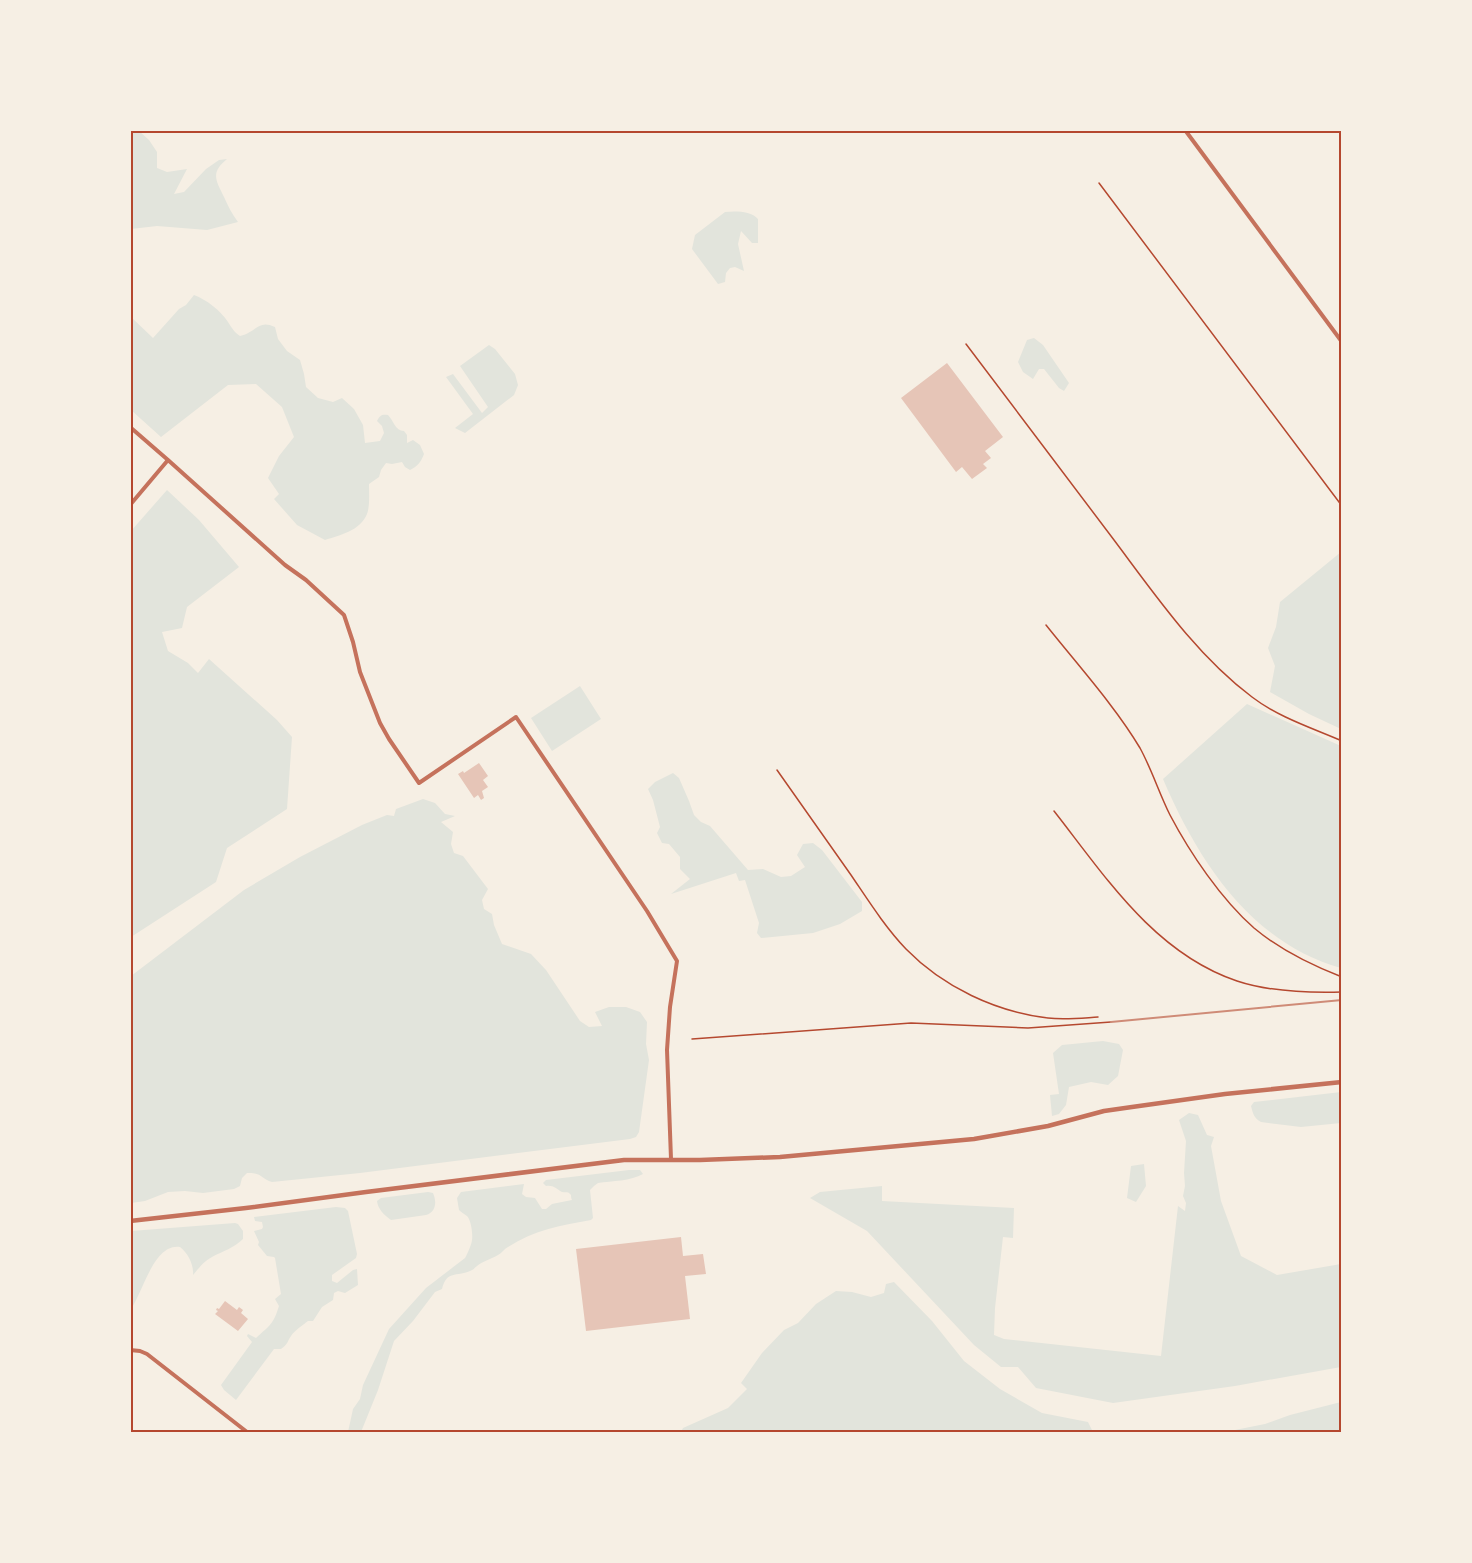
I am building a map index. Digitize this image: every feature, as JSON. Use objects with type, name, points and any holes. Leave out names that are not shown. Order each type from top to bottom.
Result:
[{"type":"street","points":[[1185,130],[1341,342]]},
{"type":"street","points":[[130,427],[344,615],[360,672],[380,723],[419,783],[516,717],[647,910],[677,961],[670,1007],[667,1050],[671,1159]]},
{"type":"street","points":[[130,505],[168,460]]},
{"type":"street","points":[[130,1221],[624,1160],[780,1157],[974,1139],[1048,1126],[1096,1113],[1132,1107],[1225,1094],[1341,1082]]},
{"type":"street","points":[[130,1350],[147,1354],[247,1432]]},
{"type":"path","points":[[1099,183],[1341,506]]},
{"type":"path","points":[[966,344],[1157,599],[1212,662],[1254,699],[1341,741]]},
{"type":"path","points":[[1046,625],[1128,731],[1148,763],[1178,829],[1216,886],[1255,928],[1276,944],[1341,977]]},
{"type":"path","points":[[777,770],[883,921],[907,950],[936,974],[985,1002],[1020,1013],[1048,1018],[1098,1017]]},
{"type":"path","points":[[1054,811],[1132,909],[1167,942],[1200,965],[1238,981],[1260,987],[1305,993],[1341,992]]},
{"type":"path","points":[[692,1039],[911,1023],[1028,1028],[1111,1022]]},
{"type":"shaded area","points":[[130,131],[139,131],[149,140],[157,152],[157,168],[167,172],[187,169],[174,194],[184,192],[206,169],[219,160],[227,159],[218,168],[216,177],[227,204],[238,222],[207,230],[157,226],[131,229]]},
{"type":"shaded area","points":[[725,212],[747,213],[755,216],[758,219],[758,243],[752,243],[741,231],[738,244],[744,271],[735,267],[730,268],[726,273],[725,282],[718,284],[692,249],[695,235]]},
{"type":"shaded area","points":[[194,295],[217,310],[240,336],[261,325],[275,327],[278,339],[287,351],[300,360],[306,387],[318,398],[333,402],[342,398],[354,409],[363,425],[365,443],[380,441],[384,433],[377,421],[381,415],[388,415],[397,428],[407,435],[407,443],[413,440],[420,445],[424,454],[415,467],[410,470],[402,462],[386,463],[379,477],[369,484],[367,514],[360,525],[325,540],[297,525],[274,499],[279,494],[268,478],[279,456],[294,437],[282,407],[256,384],[228,385],[161,437],[131,410],[131,317],[153,338]]},
{"type":"shaded area","points":[[1034,338],[1043,345],[1069,383],[1064,391],[1044,369],[1039,369],[1033,379],[1023,372],[1018,362],[1027,340]]},
{"type":"shaded area","points":[[489,345],[515,374],[518,385],[514,395],[465,433],[455,428],[473,414],[446,377],[453,374],[482,413],[488,407],[460,366]]},
{"type":"shaded area","points":[[167,490],[199,520],[239,567],[187,607],[182,628],[162,632],[168,651],[188,663],[198,673],[209,659],[277,720],[292,737],[287,809],[227,848],[216,882],[131,937],[131,531]]},
{"type":"shaded area","points":[[1341,552],[1341,729],[1270,692],[1275,666],[1268,648],[1276,627],[1280,602]]},
{"type":"shaded area","points":[[580,686],[601,719],[552,751],[531,718]]},
{"type":"shaded area","points":[[1247,704],[1341,746],[1341,968],[1309,956],[1280,939],[1254,919],[1231,895],[1193,840],[1163,779]]},
{"type":"shaded area","points":[[673,773],[679,778],[694,815],[701,822],[710,826],[748,870],[763,869],[781,877],[791,876],[805,867],[797,855],[803,844],[813,843],[822,850],[862,902],[862,911],[840,924],[813,933],[761,938],[757,933],[759,923],[745,880],[739,881],[736,873],[671,894],[690,879],[680,869],[680,857],[669,844],[662,843],[657,833],[660,827],[648,789],[655,782]]},
{"type":"shaded area","points":[[423,799],[435,803],[445,814],[455,816],[441,822],[453,832],[451,844],[454,853],[463,856],[488,889],[482,900],[484,909],[492,914],[502,944],[531,954],[546,970],[580,1021],[589,1027],[602,1026],[595,1012],[609,1007],[626,1007],[640,1012],[647,1022],[646,1044],[649,1060],[639,1132],[636,1137],[360,1173],[272,1182],[259,1175],[247,1173],[242,1178],[240,1186],[234,1189],[203,1193],[168,1192],[145,1201],[131,1203],[131,976],[244,890],[300,857],[362,825],[387,815],[394,816],[396,809]]},
{"type":"shaded area","points":[[1103,1041],[1119,1044],[1123,1050],[1118,1076],[1108,1085],[1091,1082],[1069,1087],[1066,1105],[1059,1114],[1052,1116],[1050,1095],[1059,1094],[1053,1053],[1062,1045]]},
{"type":"shaded area","points":[[1341,1092],[1341,1123],[1301,1127],[1261,1122],[1254,1116],[1251,1106],[1254,1102]]},
{"type":"shaded area","points":[[1189,1113],[1198,1115],[1207,1135],[1214,1137],[1211,1146],[1221,1201],[1241,1256],[1277,1275],[1341,1264],[1341,1367],[1235,1386],[1113,1403],[1036,1388],[1018,1367],[1001,1367],[974,1345],[867,1231],[810,1198],[820,1192],[882,1186],[882,1201],[1014,1208],[1013,1238],[1003,1237],[994,1335],[1004,1339],[1161,1356],[1178,1206],[1185,1211],[1186,1203],[1183,1196],[1186,1141],[1179,1120]]},
{"type":"shaded area","points":[[1144,1164],[1146,1186],[1136,1202],[1127,1198],[1131,1166]]},
{"type":"shaded area","points":[[640,1170],[643,1174],[598,1183],[590,1190],[593,1218],[591,1220],[559,1226],[528,1236],[473,1270],[449,1277],[442,1289],[435,1292],[394,1341],[361,1432],[348,1432],[353,1409],[360,1399],[363,1385],[389,1329],[426,1288],[465,1258],[467,1254],[472,1242],[472,1231],[467,1216],[459,1210],[457,1198],[461,1192],[524,1184],[522,1194],[535,1198],[542,1209],[546,1209],[552,1204],[572,1200],[569,1193],[546,1186],[543,1183],[546,1180]]},
{"type":"shaded area","points":[[433,1193],[435,1203],[432,1212],[426,1215],[391,1220],[382,1212],[377,1201],[381,1198]]},
{"type":"shaded area","points":[[336,1207],[345,1208],[348,1211],[357,1254],[356,1258],[332,1275],[332,1281],[337,1283],[357,1269],[358,1285],[345,1293],[338,1291],[334,1293],[333,1300],[322,1307],[313,1321],[308,1321],[297,1330],[281,1349],[274,1349],[236,1400],[221,1385],[252,1342],[248,1334],[256,1338],[273,1321],[279,1306],[275,1299],[281,1294],[275,1258],[267,1256],[258,1245],[254,1231],[263,1227],[262,1222],[255,1221],[254,1217]]},
{"type":"shaded area","points":[[235,1223],[243,1231],[243,1239],[206,1261],[193,1275],[190,1260],[180,1247],[171,1248],[163,1253],[150,1270],[131,1309],[131,1231]]},
{"type":"shaded area","points":[[894,1282],[932,1321],[964,1361],[1000,1389],[1042,1413],[1088,1422],[1093,1432],[681,1432],[683,1428],[728,1408],[747,1389],[741,1383],[762,1353],[784,1330],[798,1323],[816,1304],[836,1291],[871,1297],[884,1293],[886,1284]]},
{"type":"shaded area","points":[[1341,1402],[1341,1432],[1225,1432],[1265,1424]]},
{"type":"building","points":[[947,363],[1003,437],[985,451],[991,458],[983,464],[987,468],[972,479],[962,467],[956,472],[901,398]]},
{"type":"building","points":[[479,763],[488,776],[483,780],[488,787],[482,791],[484,798],[481,800],[478,795],[474,798],[458,774],[463,771],[464,773]]},
{"type":"building","points":[[681,1237],[683,1256],[703,1254],[706,1274],[685,1276],[690,1319],[586,1331],[576,1249]]},
{"type":"building","points":[[225,1301],[237,1310],[239,1307],[243,1310],[241,1313],[248,1319],[238,1331],[215,1314],[218,1311],[217,1308],[219,1309]]},
{"type":"railway","points":[[1111,1022],[1342,1000]]}]
